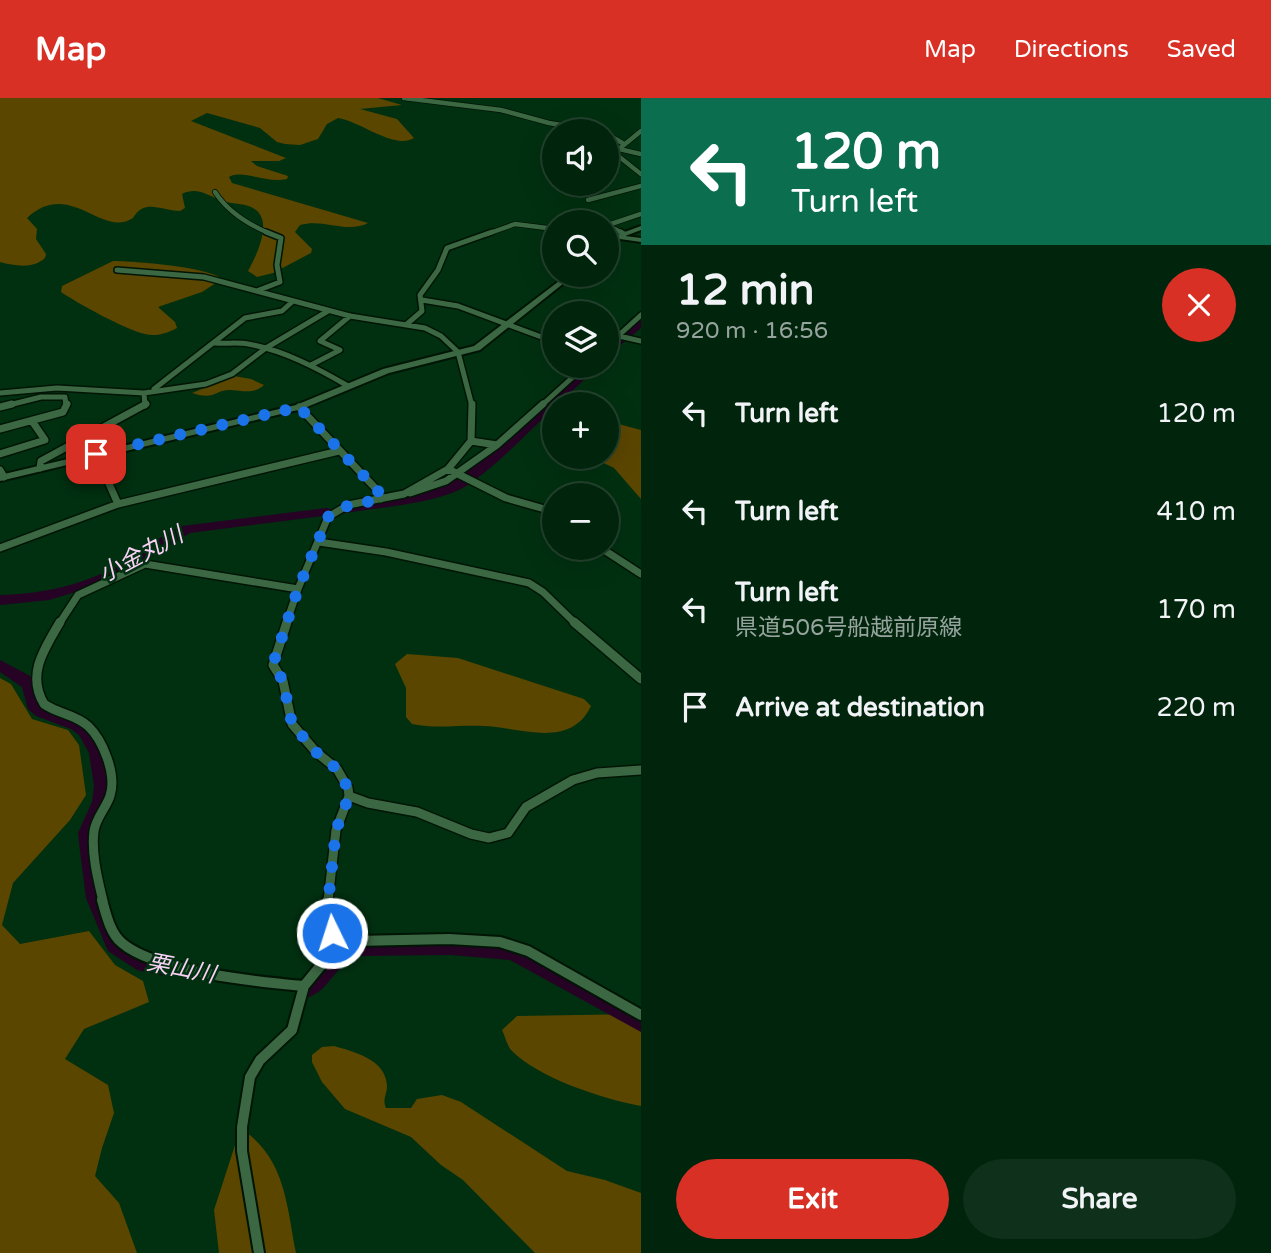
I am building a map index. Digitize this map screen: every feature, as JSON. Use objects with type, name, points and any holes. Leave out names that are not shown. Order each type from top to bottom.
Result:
[{"type":"main road","points":[[619,237],[641,228]]},
{"type":"main road","points":[[622,235],[641,240]]},
{"type":"main road","points":[[1,475],[299,407],[386,370],[477,348],[556,287]]},
{"type":"street","points":[[404,98],[501,110],[542,121]]},
{"type":"street","points":[[619,149],[641,131]]},
{"type":"street","points":[[619,141],[624,144]]},
{"type":"street","points":[[619,149],[641,154]]},
{"type":"street","points":[[619,157],[641,174]]},
{"type":"street","points":[[588,200],[641,186]]},
{"type":"street","points":[[215,192],[223,204],[236,212],[248,225],[281,238],[276,265],[280,282],[259,289]]},
{"type":"street","points":[[622,235],[611,227],[611,224],[641,214]]},
{"type":"street","points":[[407,324],[422,311],[420,295],[438,270],[447,248],[515,224],[542,227]]},
{"type":"street","points":[[117,270],[197,275],[259,289],[292,302],[328,311],[407,324],[432,331],[458,352],[472,404],[471,441],[448,468],[404,494]]},
{"type":"street","points":[[422,300],[458,306],[506,327],[542,338]]},
{"type":"street","points":[[144,393],[154,389],[245,317],[282,311],[292,302]]},
{"type":"street","points":[[0,393],[57,388],[144,393],[206,384],[232,374],[266,348],[328,311]]},
{"type":"street","points":[[619,336],[641,315]]},
{"type":"street","points":[[311,365],[340,350],[320,341],[350,316]]},
{"type":"street","points":[[619,336],[641,341]]},
{"type":"street","points":[[215,343],[243,343],[266,348],[311,365],[348,386]]},
{"type":"street","points":[[335,948],[328,903],[336,830],[349,796],[342,775],[307,743],[292,724],[283,681],[273,664],[298,589],[328,517],[339,508],[437,487],[460,474],[498,445],[572,378]]},
{"type":"street","points":[[40,468],[41,461],[141,409],[146,404],[144,393]]},
{"type":"street","points":[[0,407],[41,397],[65,397],[67,403],[63,412],[0,429]]},
{"type":"street","points":[[299,407],[378,491],[381,499]]},
{"type":"street","points":[[0,454],[45,440],[32,421]]},
{"type":"street","points":[[471,441],[498,445]]},
{"type":"street","points":[[0,548],[118,504],[339,450]]},
{"type":"street","points":[[96,454],[118,504]]},
{"type":"street","points":[[448,468],[506,498],[542,508]]},
{"type":"street","points":[[319,542],[386,552],[529,583],[543,592],[555,606],[641,679]]},
{"type":"street","points":[[619,560],[641,574]]},
{"type":"street","points":[[298,589],[145,564],[124,577],[76,596],[36,667],[41,701],[49,708],[76,717],[92,728],[103,747],[113,785],[106,807],[93,831],[100,886],[112,929],[121,943],[145,958],[285,985],[304,986]]},
{"type":"street","points":[[349,796],[363,803],[426,815],[454,828],[496,838],[506,834],[527,806],[572,780],[582,776],[641,770]]},
{"type":"street","points":[[259,1253],[242,1152],[244,1107],[250,1077],[260,1060],[292,1030],[304,986],[335,948],[355,942],[449,939],[500,942],[527,951],[641,1015]]},
{"type":"shaded area","points":[[0,98],[378,98],[402,105],[360,109],[397,119],[414,138],[406,141],[387,138],[338,118],[327,124],[318,139],[300,145],[285,144],[277,142],[260,128],[207,113],[191,121],[286,158],[279,161],[251,161],[257,166],[288,176],[287,179],[271,180],[235,175],[229,177],[232,183],[368,223],[352,227],[317,223],[300,225],[295,232],[312,249],[311,253],[273,273],[257,277],[248,271],[262,238],[263,228],[258,212],[251,207],[193,191],[182,194],[185,208],[180,211],[148,207],[143,208],[133,218],[121,222],[109,221],[71,206],[57,204],[43,207],[27,218],[37,229],[36,239],[46,254],[45,258],[35,264],[18,265],[0,262]]},
{"type":"shaded area","points":[[113,261],[187,268],[222,279],[202,292],[158,307],[175,322],[177,328],[162,334],[149,335],[114,322],[61,292],[62,286]]},
{"type":"shaded area","points":[[234,376],[264,385],[253,391],[226,390],[206,396],[192,393]]},
{"type":"shaded area","points":[[619,424],[641,430],[641,499],[615,469],[619,469]]},
{"type":"shaded area","points":[[407,654],[458,658],[584,699],[591,706],[582,720],[557,732],[412,724],[406,717],[406,688],[395,664]]},
{"type":"shaded area","points":[[0,678],[11,684],[32,719],[68,730],[79,745],[86,795],[70,820],[13,883],[2,925],[20,944],[89,931],[115,965],[143,981],[149,1002],[84,1029],[65,1059],[108,1085],[114,1113],[95,1176],[119,1203],[137,1253],[0,1253]]},
{"type":"shaded area","points":[[641,1014],[641,1106],[590,1093],[537,1070],[511,1050],[502,1030],[517,1016]]},
{"type":"shaded area","points":[[334,1046],[368,1058],[381,1069],[387,1086],[386,1108],[411,1108],[417,1099],[442,1095],[461,1102],[567,1171],[605,1180],[641,1193],[641,1253],[535,1253],[463,1180],[441,1165],[411,1137],[345,1109],[322,1082],[312,1062],[312,1055],[322,1047]]},
{"type":"shaded area","points":[[246,1132],[259,1144],[277,1172],[287,1203],[296,1253],[219,1253],[214,1210],[238,1136]]},
{"type":"waterway","name":"小金丸川","points":[[619,342],[641,322]]},
{"type":"waterway","name":"小金丸川","points":[[339,510],[433,494],[456,486],[495,456],[580,378]]},
{"type":"waterway","name":"小金丸川","points":[[0,600],[49,595],[97,581],[126,567],[187,529],[326,512]]},
{"type":"waterway","name":"栗山川","points":[[0,665],[28,684],[34,705],[42,712],[77,725],[85,731],[97,753],[103,786],[101,802],[87,833],[96,898],[115,945],[137,961],[173,969]]},
{"type":"waterway","name":"栗山川","points":[[309,988],[339,954],[355,947],[451,946],[513,951],[641,1022]]},
{"type":"route","points":[[96,454],[299,407],[378,491],[381,499],[339,508],[328,517],[298,589],[273,664],[283,681],[292,724],[316,752],[337,769],[348,788],[349,796],[336,830],[328,903],[332,933]]}]
